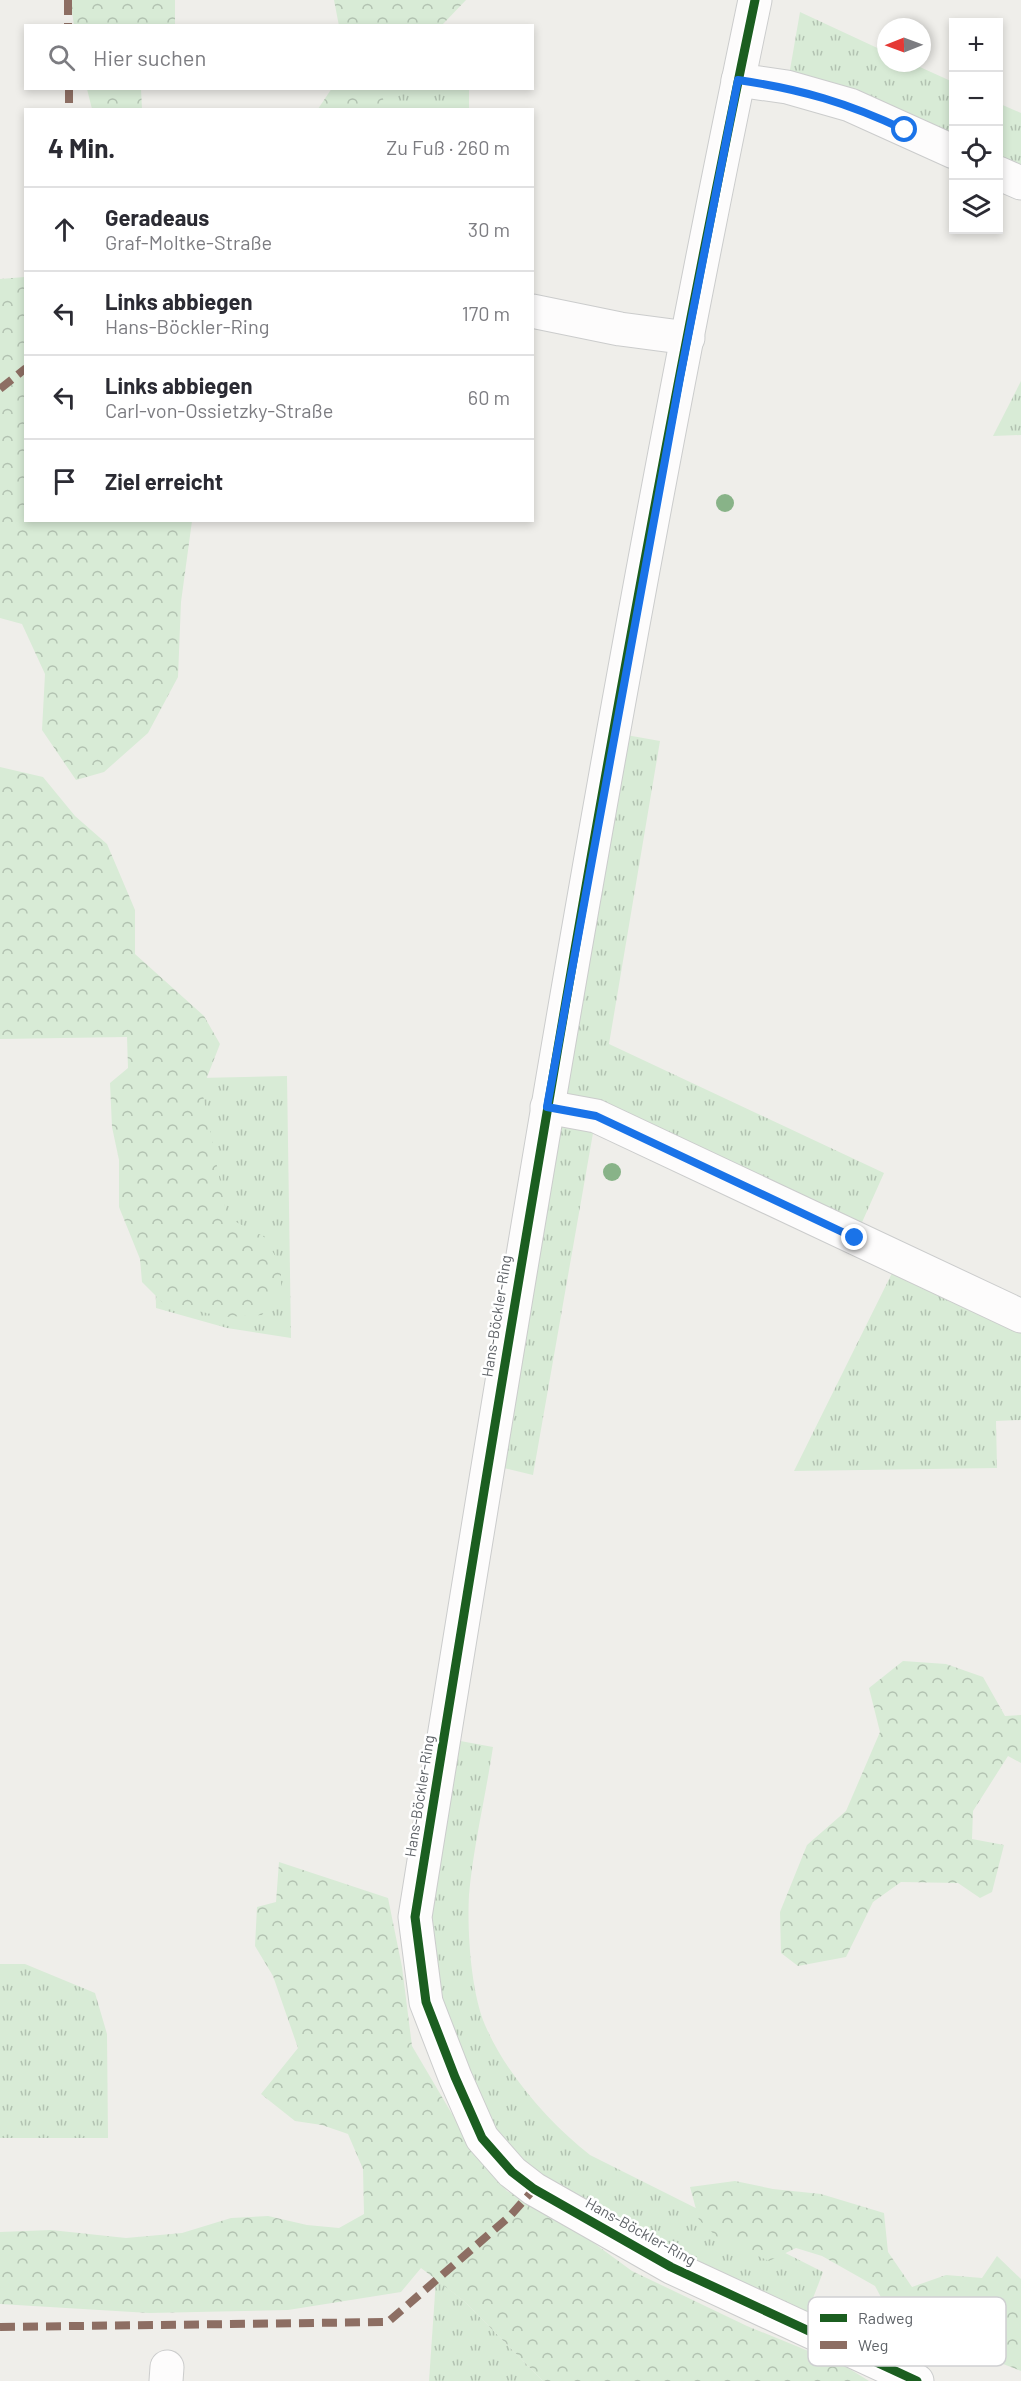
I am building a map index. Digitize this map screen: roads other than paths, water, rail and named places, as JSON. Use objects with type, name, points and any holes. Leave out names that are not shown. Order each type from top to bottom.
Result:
[{"type":"street","name":"Hans-Böckler-Ring","points":[[755,0],[688,338],[547,1107],[415,1917],[426,2002],[482,2138],[512,2172],[526,2184],[671,2267],[808,2330]]},
{"type":"street","points":[[738,80],[787,87],[850,105],[949,150]]},
{"type":"street","points":[[1003,175],[1021,183]]},
{"type":"street","points":[[534,311],[620,329],[688,338]]},
{"type":"street","points":[[547,1107],[596,1116],[1021,1316]]},
{"type":"street","name":"Hans-Böckler-Ring","points":[[886,2366],[918,2381]]}]
